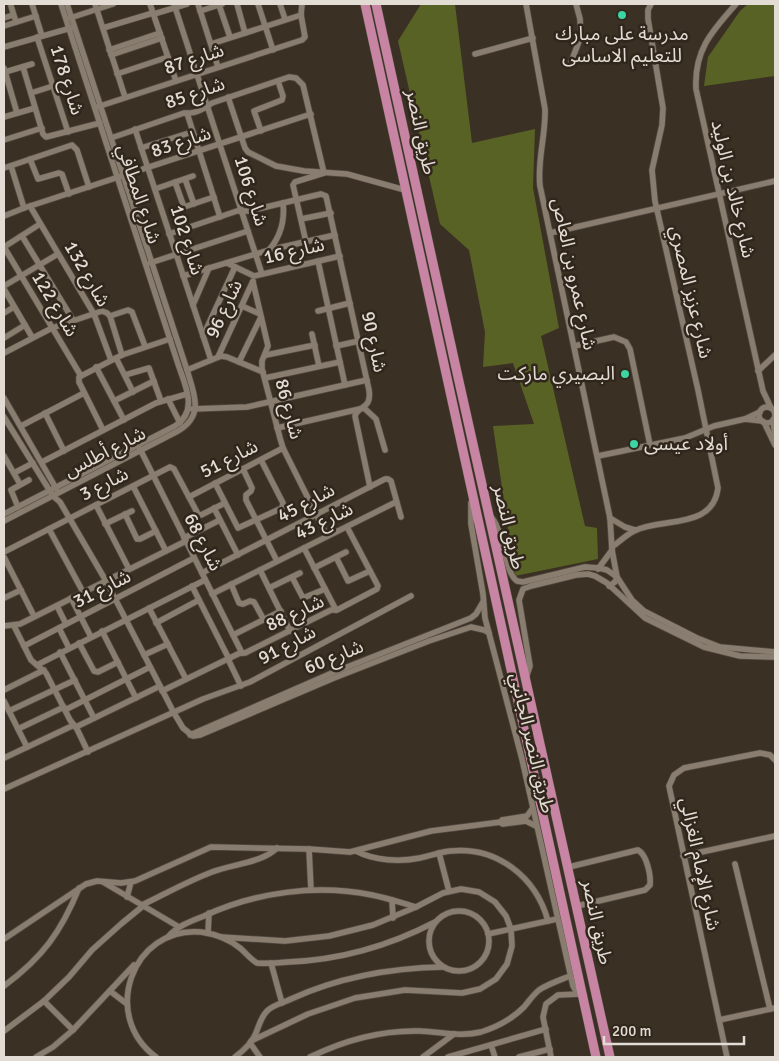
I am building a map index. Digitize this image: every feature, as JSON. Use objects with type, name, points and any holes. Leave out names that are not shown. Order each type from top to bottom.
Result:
[{"type":"highway","name":"طريق النصر","points":[[365,4],[471,493],[526,758],[596,1057]]},
{"type":"highway","name":"طريق النصر","points":[[376,4],[610,1057]]},
{"type":"highway","points":[[375,52],[387,50]]},
{"type":"highway","points":[[432,316],[439,318],[444,314]]},
{"type":"highway","points":[[435,329],[440,325],[447,327]]},
{"type":"highway","points":[[582,994],[596,991]]},
{"type":"street","name":"شارع 178","points":[[32,4],[39,37],[68,132]]},
{"type":"street","name":"شارع المطافي","points":[[61,4],[69,19],[97,106],[111,138],[121,177]]},
{"type":"street","name":"شارع المطافي","points":[[68,4],[69,19]]},
{"type":"street","points":[[69,19],[95,7],[114,4]]},
{"type":"street","points":[[150,4],[176,81]]},
{"type":"street","points":[[103,28],[187,4]]},
{"type":"street","points":[[198,4],[218,67]]},
{"type":"street","points":[[200,10],[221,4],[230,38]]},
{"type":"street","points":[[237,4],[245,32]]},
{"type":"street","points":[[258,4],[273,50]]},
{"type":"street","points":[[280,4],[285,19]]},
{"type":"street","points":[[210,44],[301,15],[302,4]]},
{"type":"street","name":"شارع عمرو بن العاص","points":[[526,4],[545,109],[546,125],[538,175],[598,456],[610,518],[616,577]]},
{"type":"street","points":[[570,65],[581,36],[580,19],[576,4]]},
{"type":"street","name":"شارع عزيز المصري","points":[[612,549],[635,530],[705,513],[711,508],[718,493],[718,483],[657,209],[652,170],[664,108],[648,19],[648,10],[651,4]]},
{"type":"street","name":"شارع خالد بن الوليد","points":[[736,4],[709,35],[700,57],[696,74],[698,99],[758,371],[763,391],[773,409]]},
{"type":"street","points":[[10,6],[16,22]]},
{"type":"street","name":"شارع 106","points":[[175,6],[256,254],[259,274]]},
{"type":"street","points":[[95,7],[125,98]]},
{"type":"street","points":[[4,18],[13,14]]},
{"type":"street","name":"شارع 87","points":[[97,106],[302,40],[305,37],[301,15]]},
{"type":"street","points":[[4,26],[36,16]]},
{"type":"street","points":[[4,47],[72,28]]},
{"type":"street","points":[[110,53],[161,36]]},
{"type":"street","points":[[475,54],[533,38]]},
{"type":"street","points":[[118,74],[168,57]]},
{"type":"street","points":[[17,113],[7,90],[4,70],[32,64]]},
{"type":"street","points":[[23,67],[43,131],[49,138],[100,123]]},
{"type":"street","name":"شارع 85","points":[[111,138],[186,113],[204,109],[212,103],[228,97],[289,78],[296,78],[301,82],[311,114]]},
{"type":"street","points":[[261,132],[254,111],[282,100],[284,96],[278,81]]},
{"type":"street","points":[[31,93],[53,86]]},
{"type":"street","points":[[228,97],[244,148],[248,152],[276,166],[324,173],[339,173],[405,190]]},
{"type":"street","name":"شارع المطافي","points":[[97,106],[100,123],[121,177],[186,370],[190,393]]},
{"type":"street","points":[[4,117],[35,108]]},
{"type":"street","points":[[186,113],[220,217]]},
{"type":"street","points":[[311,114],[324,173]]},
{"type":"street","name":"شارع 83","points":[[4,216],[311,114]]},
{"type":"street","name":"شارع 102","points":[[135,130],[211,360]]},
{"type":"street","points":[[4,140],[43,131]]},
{"type":"street","points":[[141,148],[192,132]]},
{"type":"street","points":[[6,167],[72,146],[77,150],[90,187]]},
{"type":"street","points":[[30,159],[38,180],[59,173],[62,174],[69,194]]},
{"type":"street","name":"شارع 132","points":[[6,167],[27,207],[40,224],[94,314],[116,358]]},
{"type":"street","points":[[306,242],[293,186],[294,183],[324,173]]},
{"type":"street","points":[[155,189],[192,176]]},
{"type":"street","points":[[185,178],[194,204]]},
{"type":"street","points":[[175,182],[183,206],[214,197]]},
{"type":"street","points":[[550,233],[775,182]]},
{"type":"street","name":"شارع 90","points":[[296,200],[321,194],[328,198],[370,395],[367,404],[356,412],[355,416],[370,487]]},
{"type":"street","points":[[170,234],[242,211],[296,200]]},
{"type":"street","points":[[269,250],[277,239],[282,226],[283,203]]},
{"type":"street","points":[[301,219],[331,213]]},
{"type":"street","points":[[4,247],[40,224]]},
{"type":"street","points":[[149,264],[248,232]]},
{"type":"street","points":[[183,276],[269,250],[335,235]]},
{"type":"street","points":[[22,236],[73,320]]},
{"type":"street","name":"شارع 122","points":[[4,247],[81,376]]},
{"type":"street","points":[[4,286],[58,254]]},
{"type":"street","name":"شارع 16","points":[[227,262],[253,276],[340,256]]},
{"type":"street","points":[[318,261],[345,385]]},
{"type":"street","name":"شارع المطافي","points":[[149,264],[170,339],[190,393]]},
{"type":"street","points":[[203,336],[235,266]]},
{"type":"street","points":[[193,305],[210,268]]},
{"type":"street","name":"شارع 96","points":[[218,357],[253,282],[259,274]]},
{"type":"street","name":"شارع 86","points":[[253,282],[268,346],[262,361],[277,428],[283,448],[327,536]]},
{"type":"street","points":[[4,290],[32,337]]},
{"type":"street","points":[[318,311],[350,303]]},
{"type":"street","points":[[239,362],[261,315],[242,306]]},
{"type":"street","points":[[4,313],[14,307]]},
{"type":"street","points":[[110,316],[128,310],[132,312],[145,346]]},
{"type":"street","points":[[4,353],[52,328],[73,320],[105,312],[110,316],[116,358],[133,392]]},
{"type":"street","points":[[4,338],[25,325]]},
{"type":"street","points":[[312,334],[319,366]]},
{"type":"street","points":[[574,346],[614,338],[626,342],[630,349],[650,445]]},
{"type":"street","points":[[104,430],[78,380],[96,367],[116,358],[145,346],[170,339]]},
{"type":"street","points":[[336,346],[358,341]]},
{"type":"street","points":[[266,355],[314,345]]},
{"type":"street","points":[[758,371],[775,355]]},
{"type":"street","points":[[186,370],[218,357],[227,357],[264,375],[340,362]]},
{"type":"street","points":[[96,367],[124,420]]},
{"type":"street","points":[[125,375],[148,367],[154,381],[180,423]]},
{"type":"street","points":[[190,393],[189,409],[244,407],[367,380]]},
{"type":"street","points":[[114,401],[154,381]]},
{"type":"street","name":"شارع خالد بن الوليد","points":[[761,411],[763,391]]},
{"type":"street","points":[[6,425],[19,423],[45,413],[84,393]]},
{"type":"street","points":[[42,462],[165,400],[190,393]]},
{"type":"street","points":[[190,393],[196,408]]},
{"type":"street","points":[[4,398],[42,462],[54,492]]},
{"type":"street","points":[[598,456],[685,438],[706,429],[745,418],[766,407],[773,409],[775,437]]},
{"type":"street","name":"شارع أطلس","points":[[4,521],[54,492],[139,448],[185,427],[193,417],[196,408]]},
{"type":"street","points":[[277,428],[364,408],[376,419],[385,450]]},
{"type":"street","name":"شارع أطلس","points":[[139,448],[180,423],[189,409]]},
{"type":"street","points":[[761,411],[763,421],[775,444]]},
{"type":"street","points":[[45,413],[64,451]]},
{"type":"street","points":[[4,417],[6,425],[54,492]]},
{"type":"street","points":[[745,418],[768,422],[774,418]]},
{"type":"street","name":"شارع 68","points":[[139,448],[242,653]]},
{"type":"street","name":"شارع 51","points":[[189,497],[283,448]]},
{"type":"street","points":[[4,456],[20,484]]},
{"type":"street","points":[[215,483],[238,528],[282,508],[284,504],[261,460]]},
{"type":"street","points":[[14,473],[33,463]]},
{"type":"street","name":"شارع 3","points":[[4,552],[173,467],[189,497]]},
{"type":"street","points":[[243,469],[252,488],[246,498],[277,561]]},
{"type":"street","name":"شارع 45","points":[[202,572],[388,479],[391,482],[400,517]]},
{"type":"street","points":[[18,507],[11,490],[30,480]]},
{"type":"street","points":[[133,486],[166,551]]},
{"type":"street","name":"شارع أطلس","points":[[4,514],[54,492]]},
{"type":"street","name":"شارع 60","points":[[54,492],[106,581],[174,713],[190,735],[200,736],[317,682],[428,638],[471,618],[484,602]]},
{"type":"street","name":"طريق النصر الجانبي","points":[[471,493],[471,524],[490,633],[526,758],[532,806],[570,976],[574,989],[582,994]]},
{"type":"street","points":[[189,497],[199,515],[225,503]]},
{"type":"street","name":"شارع 43","points":[[212,594],[396,502]]},
{"type":"street","points":[[96,505],[128,569]]},
{"type":"street","points":[[214,508],[238,555]]},
{"type":"street","points":[[105,524],[132,511]]},
{"type":"street","points":[[125,514],[137,539],[156,531]]},
{"type":"street","points":[[490,516],[500,534],[510,574],[517,581],[523,582],[585,567],[600,568],[616,577],[632,600],[644,611],[697,638],[720,647],[775,652]]},
{"type":"street","points":[[610,518],[622,526],[635,530]]},
{"type":"street","points":[[4,626],[14,626],[57,606],[166,551],[220,520]]},
{"type":"street","name":"شارع 88","points":[[4,758],[136,698],[186,679],[245,653],[377,589],[370,571],[347,527]]},
{"type":"street","points":[[50,529],[82,592]]},
{"type":"street","points":[[304,548],[336,610]]},
{"type":"street","points":[[595,576],[612,549]]},
{"type":"street","points":[[314,568],[346,552]]},
{"type":"street","points":[[4,557],[34,616]]},
{"type":"street","points":[[336,557],[348,581],[370,571]]},
{"type":"street","name":"شارع 31","points":[[24,646],[194,558]]},
{"type":"street","points":[[260,570],[290,631]]},
{"type":"street","points":[[269,588],[300,573]]},
{"type":"street","points":[[526,678],[530,666],[518,605],[521,592],[523,589],[531,586],[584,573],[595,576],[609,586],[645,618],[704,647],[740,656],[775,657]]},
{"type":"street","points":[[292,577],[304,598],[325,589]]},
{"type":"street","points":[[609,586],[615,582],[616,577]]},
{"type":"street","points":[[36,665],[205,580]]},
{"type":"street","points":[[230,584],[239,603],[253,602],[264,620]]},
{"type":"street","points":[[192,586],[241,686]]},
{"type":"street","points":[[4,598],[21,590]]},
{"type":"street","name":"شارع 91","points":[[4,789],[203,699],[241,686],[411,596]]},
{"type":"street","points":[[71,598],[91,637]]},
{"type":"street","points":[[156,622],[199,600]]},
{"type":"street","points":[[57,606],[66,624]]},
{"type":"street","points":[[149,608],[186,679]]},
{"type":"street","points":[[233,635],[281,612]]},
{"type":"street","points":[[14,626],[31,660],[44,670],[88,752]]},
{"type":"street","name":"شارع 60","points":[[428,638],[471,627],[490,633]]},
{"type":"street","points":[[59,628],[70,648]]},
{"type":"street","points":[[102,631],[136,698]]},
{"type":"street","points":[[79,643],[94,671],[98,672],[118,662]]},
{"type":"street","points":[[144,656],[168,644]]},
{"type":"street","points":[[60,652],[94,718]]},
{"type":"street","points":[[18,729],[85,700],[150,667]]},
{"type":"street","points":[[4,690],[44,670]]},
{"type":"street","points":[[9,712],[75,680]]},
{"type":"street","points":[[4,701],[27,747]]},
{"type":"street","name":"شارع الإمام الغزالي","points":[[727,1057],[669,786],[674,775],[684,768],[760,753],[770,755],[775,760]]},
{"type":"street","points":[[525,819],[530,813],[532,806]]},
{"type":"street","points":[[4,939],[78,888],[90,882],[131,882],[211,847],[309,849],[344,852],[356,851],[423,833],[501,822],[502,820],[525,819],[537,828]]},
{"type":"street","points":[[683,856],[775,836]]},
{"type":"street","points":[[4,1031],[44,1001],[101,941],[143,906],[200,877],[230,865],[263,858],[277,848]]},
{"type":"street","points":[[309,849],[310,890]]},
{"type":"street","points":[[356,851],[371,857],[401,860],[458,850],[474,851],[488,855],[506,863],[521,874],[541,901],[548,921]]},
{"type":"street","points":[[569,868],[638,850],[644,855],[651,880],[650,885],[645,890],[577,906]]},
{"type":"street","points":[[439,853],[449,891]]},
{"type":"street","points":[[719,1020],[773,1009],[735,864]]},
{"type":"street","points":[[101,881],[179,927]]},
{"type":"street","points":[[127,897],[131,882]]},
{"type":"street","points":[[4,986],[35,960],[54,937],[68,914],[78,888]]},
{"type":"street","points":[[221,937],[285,941],[314,939],[359,930],[393,918],[449,891],[467,889],[479,892],[490,898],[503,911],[511,929],[512,946],[507,964],[496,979],[480,989],[462,993],[405,990],[355,998],[308,1014],[250,1042]]},
{"type":"street","points":[[36,1057],[53,1047],[72,1030],[154,946],[179,927],[208,913],[268,895],[310,890],[346,891],[416,907]]},
{"type":"street","points":[[392,900],[393,918]]},
{"type":"street","points":[[167,938],[187,933],[208,933],[233,943],[257,962],[271,963],[320,959],[358,952],[398,939],[435,922],[450,912],[464,911],[480,919],[485,926],[488,934],[488,948],[485,957],[471,969],[452,971],[443,967],[433,958],[429,949],[429,935],[435,922]]},
{"type":"street","points":[[208,913],[208,933]]},
{"type":"street","points":[[488,934],[557,919]]},
{"type":"street","points":[[246,954],[247,940]]},
{"type":"street","points":[[140,960],[130,979],[127,1004],[129,1020],[134,1033],[142,1045],[156,1057]]},
{"type":"street","points":[[271,963],[282,1003]]},
{"type":"street","points":[[235,1057],[250,1042],[265,1013],[270,1008],[315,989],[361,976],[394,970],[443,967]]},
{"type":"street","points":[[310,1057],[350,1041],[384,1033],[420,1032],[454,1034],[479,1032],[501,1024],[519,1012],[539,991],[570,976]]},
{"type":"street","points":[[110,991],[127,1004]]},
{"type":"street","points":[[551,1057],[543,1010],[550,1000],[558,996],[582,994]]},
{"type":"street","points":[[44,1001],[72,1030]]},
{"type":"street","points":[[448,1057],[546,1029]]},
{"type":"street","points":[[423,1057],[454,1034]]},
{"type":"street","points":[[250,1042],[260,1057]]},
{"type":"street","points":[[491,1045],[495,1057]]},
{"type":"street","points":[[519,1057],[550,1049]]},
{"type":"green space","points":[[421,4],[455,4],[472,143],[535,129],[533,188],[559,328],[541,336],[585,526],[597,528],[598,559],[515,576],[493,426],[534,424],[513,363],[483,367],[485,332],[469,250],[440,224],[398,41]]},
{"type":"green space","points":[[748,4],[775,4],[775,76],[704,86],[708,57],[740,11]]},
{"type":"place","name":"مدرسة على مبارك للتعليم الاساسى","points":[[622,15]]},
{"type":"place","name":"البصيري ماركت","points":[[625,374]]},
{"type":"place","name":"أولاد عيسى","points":[[634,444]]}]
